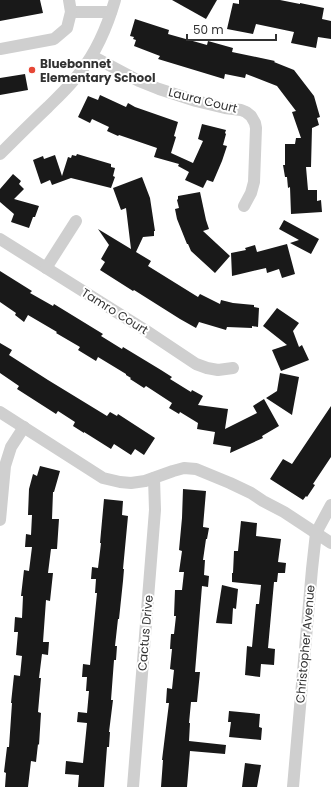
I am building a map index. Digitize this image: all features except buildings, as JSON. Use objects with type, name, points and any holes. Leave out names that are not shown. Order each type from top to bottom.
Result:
[{"type":"street","points":[[0,154],[70,85],[82,71],[92,56],[115,0]]},
{"type":"street","points":[[0,49],[54,39],[66,28],[70,6],[111,12]]},
{"type":"street","name":"Laura Court","points":[[92,56],[139,81],[159,89],[196,101],[241,110],[251,116],[256,128],[254,182],[244,206]]},
{"type":"street","points":[[46,268],[76,222]]},
{"type":"street","name":"Tamro Court","points":[[0,239],[145,330],[196,364],[218,370],[233,368]]},
{"type":"street","points":[[0,412],[103,478],[131,483],[145,481],[173,470],[196,468],[252,493],[331,542]]},
{"type":"street","points":[[0,520],[5,466],[11,447],[24,427]]},
{"type":"street","name":"Cactus Drive","points":[[132,787],[156,510],[154,478]]},
{"type":"street","name":"Christopher Avenue","points":[[293,787],[310,584],[316,533],[331,506]]},
{"type":"place","name":"Bluebonnet Elementary School","points":[[32,70]]}]
